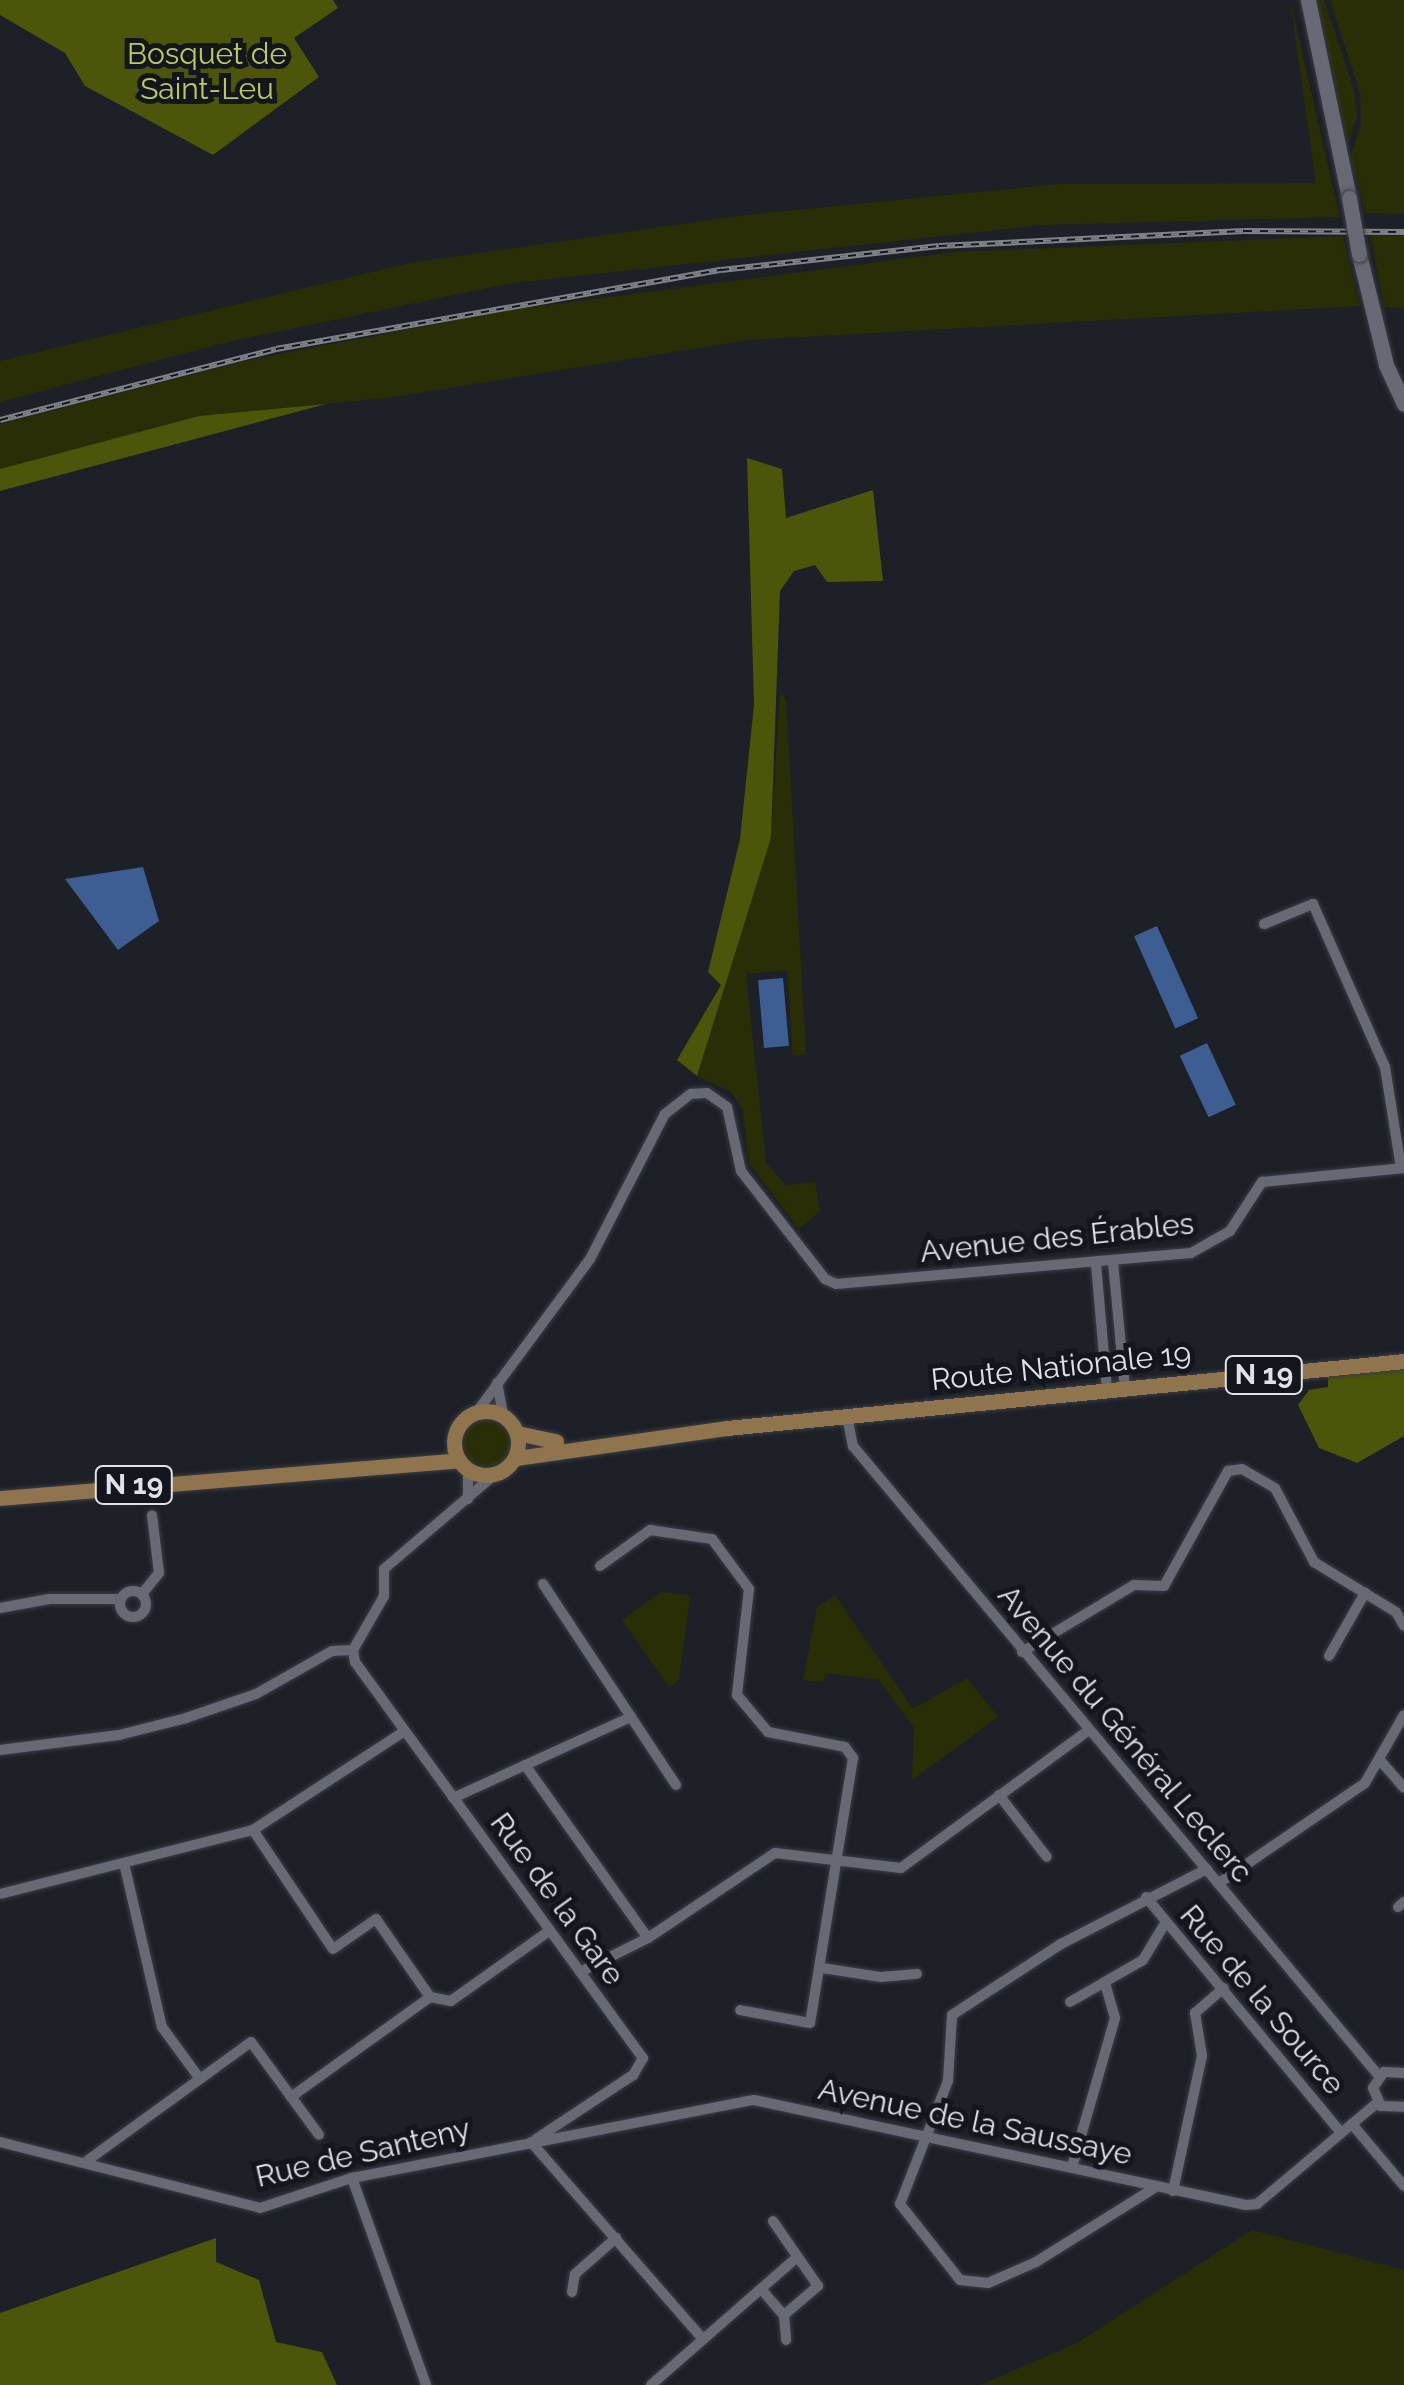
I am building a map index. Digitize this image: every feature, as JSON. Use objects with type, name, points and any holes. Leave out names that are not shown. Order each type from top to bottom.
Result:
[{"type":"main road","name":"Route Nationale 19","points":[[517,1433],[552,1441],[724,1428],[1404,1360]]},
{"type":"main road","points":[[476,1413],[503,1416],[517,1433],[516,1458],[494,1475],[463,1465],[454,1440],[464,1420],[476,1413]]},
{"type":"main road","name":"Route Nationale 19","points":[[516,1458],[724,1428]]},
{"type":"main road","name":"N 19","points":[[0,1498],[422,1454],[454,1440]]},
{"type":"main road","name":"N 19","points":[[268,1472],[463,1465]]},
{"type":"street","points":[[1308,0],[1376,331],[1404,404]]},
{"type":"street","points":[[1264,924],[1313,904],[1385,1067],[1402,1168]]},
{"type":"street","name":"Avenue des Érables","points":[[497,1382],[590,1259],[665,1114],[691,1094],[707,1093],[727,1107],[740,1171],[825,1279],[862,1282],[1191,1254],[1213,1244],[1262,1182],[1402,1168]]},
{"type":"street","points":[[1113,1262],[1125,1388]]},
{"type":"street","points":[[1096,1264],[1107,1390]]},
{"type":"street","points":[[476,1413],[497,1382]]},
{"type":"street","points":[[497,1382],[503,1416]]},
{"type":"street","name":"Avenue du Général Leclerc","points":[[847,1416],[853,1446],[1379,2076]]},
{"type":"street","points":[[463,1465],[468,1502]]},
{"type":"street","points":[[1022,1652],[1134,1586],[1164,1586],[1228,1471],[1242,1470],[1275,1488],[1314,1562],[1396,1612],[1404,1626]]},
{"type":"street","points":[[0,1750],[119,1736],[186,1718],[256,1694],[332,1651],[353,1650],[384,1596],[384,1569],[468,1502],[494,1475]]},
{"type":"street","points":[[142,1594],[159,1573],[152,1514]]},
{"type":"street","points":[[600,1566],[650,1530],[712,1539],[749,1589],[737,1695],[768,1732],[845,1747],[854,1758],[810,2023],[740,2010]]},
{"type":"street","points":[[543,1584],[676,1785]]},
{"type":"street","points":[[0,1608],[49,1599],[120,1599],[130,1590],[142,1594]]},
{"type":"street","points":[[1329,1656],[1366,1592]]},
{"type":"street","points":[[120,1599],[125,1615],[137,1617],[146,1608],[142,1594]]},
{"type":"street","name":"Rue de la Gare","points":[[353,1650],[406,1731],[644,2065],[531,2142]]},
{"type":"street","points":[[1218,1884],[1330,1811],[1364,1783],[1404,1715]]},
{"type":"street","points":[[453,1798],[631,1716]]},
{"type":"street","points":[[580,1972],[648,1938],[775,1852],[900,1868],[1089,1730]]},
{"type":"street","points":[[0,1894],[253,1830],[406,1731]]},
{"type":"street","points":[[1380,1759],[1404,1788]]},
{"type":"street","points":[[525,1764],[648,1938]]},
{"type":"street","points":[[999,1795],[1046,1857]]},
{"type":"street","points":[[253,1830],[333,1950],[376,1919],[430,1996],[451,2000],[549,1931]]},
{"type":"street","points":[[124,1863],[162,2027],[200,2078]]},
{"type":"street","points":[[1156,2187],[1036,2262],[988,2283],[960,2280],[900,2204],[948,2081],[952,2015],[1146,1897],[1207,1870]]},
{"type":"street","name":"Rue de la Source","points":[[1146,1897],[1164,1925],[1224,1988],[1341,2133]]},
{"type":"street","points":[[1070,2002],[1143,1960],[1164,1925]]},
{"type":"street","points":[[822,1968],[881,1977],[917,1974]]},
{"type":"street","points":[[1072,2167],[1115,2018],[1105,1983]]},
{"type":"street","points":[[1173,2191],[1202,2056],[1196,2013],[1224,1988]]},
{"type":"street","points":[[291,2096],[430,1996]]},
{"type":"street","points":[[88,2160],[251,2042],[319,2136]]},
{"type":"street","points":[[1378,2103],[1373,2088],[1379,2076],[1404,2073]]},
{"type":"street","name":"Avenue de la Saussaye","points":[[682,2113],[754,2100],[1173,2191],[1257,2204],[1341,2133]]},
{"type":"street","points":[[1341,2133],[1378,2103],[1404,2107]]},
{"type":"street","name":"Rue de Santeny","points":[[0,2142],[88,2160],[260,2208],[352,2178],[682,2113]]},
{"type":"street","points":[[1352,2124],[1404,2186]]},
{"type":"street","points":[[531,2142],[703,2339]]},
{"type":"street","points":[[352,2178],[426,2385]]},
{"type":"street","points":[[773,2221],[795,2259],[818,2286],[784,2315]]},
{"type":"street","points":[[572,2292],[575,2274],[616,2238]]},
{"type":"street","points":[[652,2385],[795,2259]]},
{"type":"street","points":[[761,2289],[784,2315],[786,2340]]},
{"type":"green space","name":"Bosquet de Saint-Leu","points":[[0,0],[333,0],[338,8],[294,38],[319,77],[213,155],[85,86],[65,53],[0,15]]},
{"type":"green space","points":[[1290,0],[1340,217],[1043,225],[513,283],[228,342],[0,402],[0,361],[410,263],[745,215],[1060,184],[1316,183]]},
{"type":"green space","points":[[1318,0],[1324,0],[1354,90],[1357,116],[1348,145]]},
{"type":"green space","points":[[1330,0],[1404,0],[1404,214],[1365,213],[1351,156],[1361,124],[1360,93]]},
{"type":"green space","points":[[1370,235],[1404,236],[1404,308],[1384,307]]},
{"type":"green space","points":[[1343,236],[1360,306],[748,340],[387,398],[199,416],[0,469],[0,424],[245,361],[503,311],[955,252]]},
{"type":"green space","points":[[326,404],[0,491],[0,469],[199,416]]},
{"type":"green space","points":[[747,458],[782,469],[786,518],[873,490],[883,581],[827,582],[815,565],[794,571],[780,591],[771,838],[697,1076],[677,1060],[721,985],[708,972],[740,839],[754,705]]},
{"type":"green space","points":[[780,693],[786,699],[806,1054],[793,1056],[787,970],[746,974],[766,1163],[786,1185],[815,1182],[820,1211],[799,1229],[749,1163],[743,1110],[731,1092],[697,1076],[771,838]]},
{"type":"green space","points":[[1404,1363],[1404,1436],[1357,1463],[1319,1448],[1298,1405],[1309,1390],[1328,1387],[1328,1374]]},
{"type":"green space","points":[[487,1420],[503,1427],[510,1443],[503,1459],[487,1466],[471,1459],[464,1443],[471,1427]]},
{"type":"green space","points":[[661,1592],[690,1596],[679,1680],[669,1687],[622,1620]]},
{"type":"green space","points":[[835,1595],[913,1709],[967,1678],[998,1717],[912,1780],[914,1728],[879,1680],[827,1673],[823,1682],[803,1680],[817,1607]]},
{"type":"green space","points":[[1252,2230],[1404,2270],[1404,2385],[980,2385],[1077,2343]]},
{"type":"green space","points":[[216,2238],[216,2262],[259,2280],[276,2342],[322,2352],[337,2385],[0,2385],[0,2313]]},
{"type":"water","points":[[143,867],[159,921],[118,950],[65,879]]},
{"type":"water","points":[[1157,926],[1198,1018],[1175,1028],[1134,936]]},
{"type":"water","points":[[783,978],[789,1046],[764,1048],[758,980]]},
{"type":"water","points":[[1207,1043],[1236,1105],[1209,1117],[1180,1056]]},
{"type":"railway","points":[[0,420],[276,349],[721,270],[939,246],[1244,231],[1404,232]]}]
